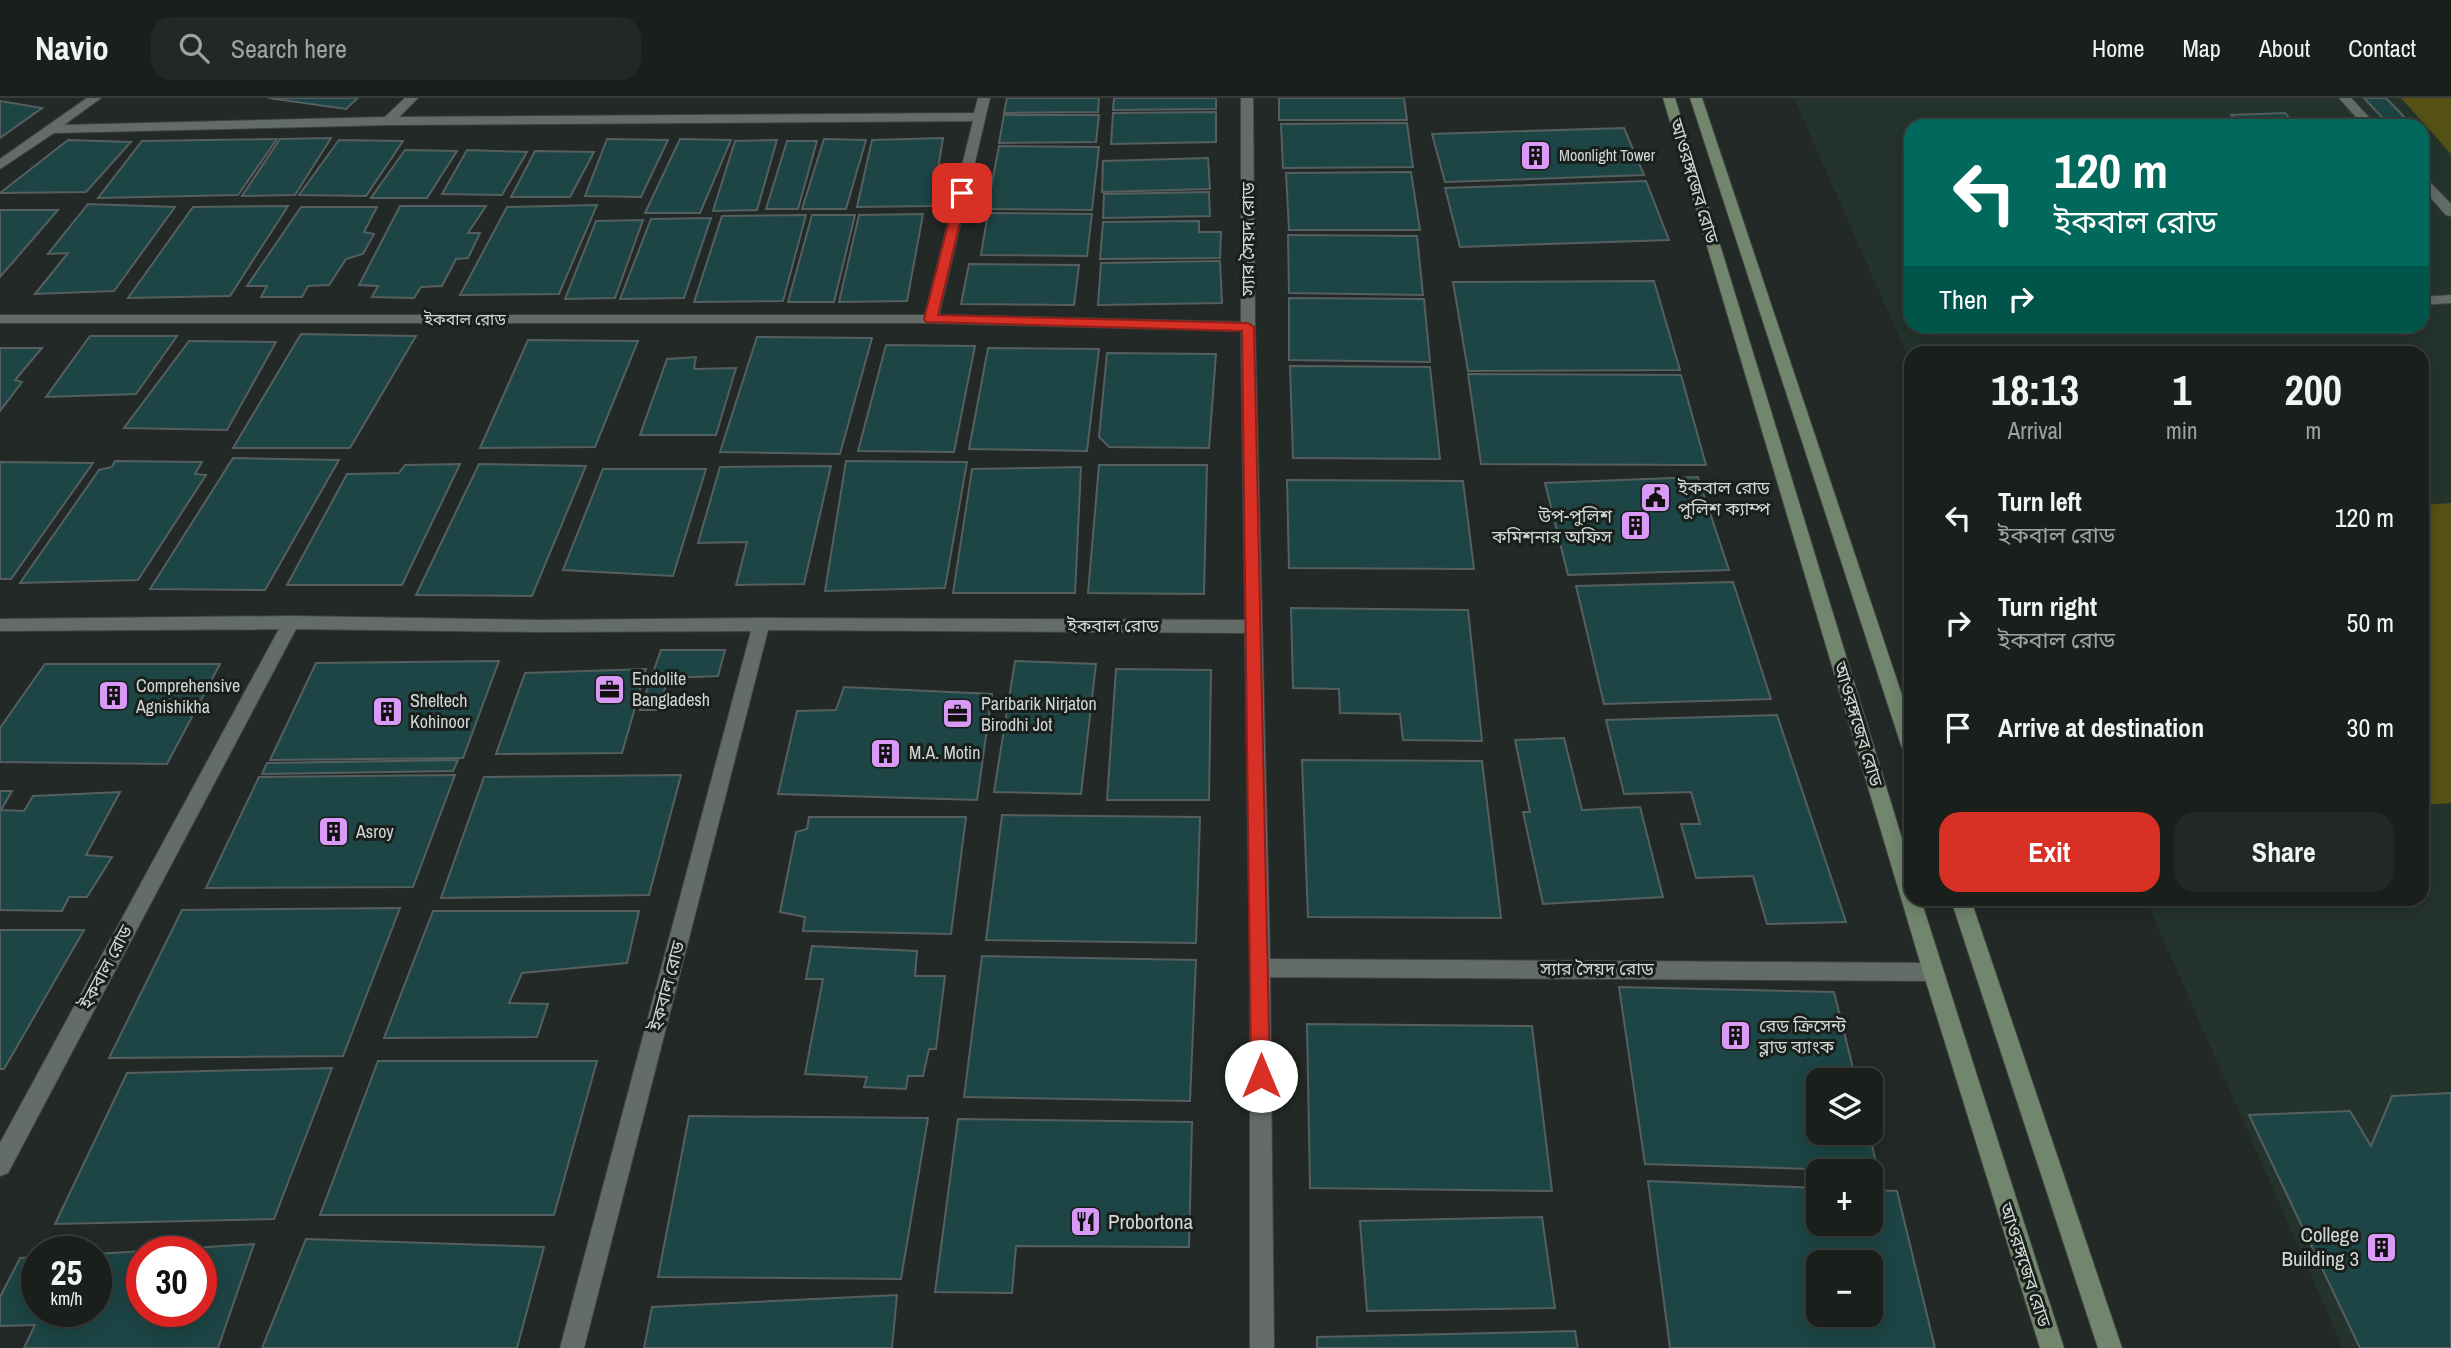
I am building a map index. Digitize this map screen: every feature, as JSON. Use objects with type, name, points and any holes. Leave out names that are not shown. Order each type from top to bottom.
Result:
[{"type":"street","points":[[0,165],[95,98]]},
{"type":"street","points":[[388,121],[412,98]]},
{"type":"street","points":[[931,319],[984,98]]},
{"type":"street","name":"স্যার সৈয়দ রোড","points":[[1247,98],[1248,327],[1260,968],[1262,1348]]},
{"type":"street","name":"আওরঙ্গজেব রোড","points":[[1669,98],[1904,876]]},
{"type":"street","name":"আওরঙ্গজেব রোড","points":[[1696,98],[1904,727]]},
{"type":"street","points":[[2345,98],[2364,119]]},
{"type":"street","points":[[50,129],[388,121],[980,117]]},
{"type":"street","points":[[1678,127],[1706,127]]},
{"type":"street","points":[[2429,188],[2451,212]]},
{"type":"street","points":[[2429,300],[2451,299]]},
{"type":"street","name":"ইকবাল রোড","points":[[0,319],[931,319],[1248,327]]},
{"type":"street","name":"ইকবাল রোড","points":[[0,625],[291,622],[539,626],[761,624],[1254,627]]},
{"type":"street","name":"ইকবাল রোড","points":[[0,1165],[291,622]]},
{"type":"street","name":"ইকবাল রোড","points":[[572,1348],[761,624]]},
{"type":"street","name":"আওরঙ্গজেব রোড","points":[[1913,906],[2052,1348]]},
{"type":"street","points":[[1963,906],[2110,1348]]},
{"type":"street","name":"স্যার সৈয়দ রোড","points":[[1260,968],[1933,972]]},
{"type":"shaded area","points":[[1794,98],[2451,98],[2451,1348],[2343,1348],[2149,906],[2429,906],[2429,346],[1904,348]]},
{"type":"shaded area","points":[[2401,98],[2451,98],[2451,154],[2429,129],[2429,119],[2420,119]]},
{"type":"shaded area","points":[[2451,503],[2451,803],[2429,805],[2429,505]]},
{"type":"building","points":[[268,98],[358,98],[346,109]]},
{"type":"building","points":[[1007,98],[1099,98],[1098,112],[1004,113]]},
{"type":"building","points":[[1114,98],[1216,98],[1216,109],[1113,110]]},
{"type":"building","points":[[1279,98],[1404,98],[1407,120],[1279,120]]},
{"type":"building","points":[[2364,98],[2386,98],[2406,119],[2384,119]]},
{"type":"building","points":[[0,101],[42,108],[0,138]]},
{"type":"building","points":[[1216,112],[1216,142],[1111,144],[1113,113]]},
{"type":"building","points":[[2285,113],[2290,119],[2235,119],[2231,115]]},
{"type":"building","points":[[1004,115],[1099,115],[1096,142],[999,143]]},
{"type":"building","points":[[1407,123],[1413,167],[1283,168],[1281,124]]},
{"type":"building","name":"Moonlight Tower","points":[[1624,128],[1644,175],[1445,182],[1432,134]]},
{"type":"building","points":[[331,138],[295,195],[242,196],[280,139]]},
{"type":"building","points":[[943,138],[932,206],[857,207],[872,140]]},
{"type":"building","points":[[277,139],[238,195],[98,198],[142,141]]},
{"type":"building","points":[[607,139],[668,140],[641,197],[585,196]]},
{"type":"building","points":[[680,139],[731,140],[700,213],[645,213]]},
{"type":"building","points":[[824,139],[866,140],[846,209],[802,209]]},
{"type":"building","points":[[68,140],[131,142],[86,192],[0,193]]},
{"type":"building","points":[[339,140],[403,141],[366,196],[299,195]]},
{"type":"building","points":[[777,140],[757,210],[713,211],[735,141]]},
{"type":"building","points":[[787,141],[817,141],[798,209],[766,209]]},
{"type":"building","points":[[999,146],[1099,147],[1092,210],[987,209]]},
{"type":"building","points":[[405,150],[457,151],[427,198],[371,198]]},
{"type":"building","points":[[467,150],[527,152],[502,195],[442,194]]},
{"type":"building","points":[[535,151],[594,152],[570,197],[511,197]]},
{"type":"building","points":[[1208,158],[1210,189],[1102,192],[1103,161]]},
{"type":"building","points":[[1411,172],[1420,230],[1289,230],[1286,173]]},
{"type":"building","points":[[1646,181],[1669,240],[1460,247],[1445,188]]},
{"type":"building","points":[[1209,192],[1210,216],[1103,218],[1104,194]]},
{"type":"building","points":[[88,204],[175,207],[114,291],[35,294],[68,253],[48,254]]},
{"type":"building","points":[[597,205],[559,294],[460,295],[507,207]]},
{"type":"building","points":[[288,206],[230,296],[128,298],[193,207]]},
{"type":"building","points":[[400,206],[486,206],[468,233],[480,233],[468,258],[456,259],[442,286],[421,287],[414,298],[372,297],[378,286],[359,285]]},
{"type":"building","points":[[301,207],[377,207],[364,232],[374,234],[363,254],[346,259],[329,285],[308,286],[302,297],[261,297],[267,286],[247,286]]},
{"type":"building","points":[[0,210],[58,210],[0,277]]},
{"type":"building","points":[[988,213],[1092,214],[1087,256],[981,255]]},
{"type":"building","points":[[923,214],[907,301],[839,302],[859,215]]},
{"type":"building","points":[[806,215],[783,301],[694,302],[722,216]]},
{"type":"building","points":[[812,215],[855,215],[834,302],[788,302]]},
{"type":"building","points":[[711,218],[684,298],[620,299],[651,219]]},
{"type":"building","points":[[643,220],[615,298],[565,299],[596,221]]},
{"type":"building","points":[[1199,221],[1199,232],[1221,232],[1220,258],[1100,259],[1103,222]]},
{"type":"building","points":[[1288,235],[1417,236],[1423,295],[1289,293]]},
{"type":"building","points":[[1220,261],[1222,303],[1098,305],[1101,263]]},
{"type":"building","points":[[969,264],[1079,265],[1074,305],[961,304]]},
{"type":"building","points":[[1654,281],[1680,370],[1468,371],[1453,282]]},
{"type":"building","points":[[1289,298],[1424,299],[1430,362],[1289,360]]},
{"type":"building","points":[[301,334],[416,336],[350,448],[233,448]]},
{"type":"building","points":[[90,336],[177,336],[136,394],[46,397]]},
{"type":"building","points":[[757,337],[872,338],[840,454],[720,452]]},
{"type":"building","points":[[528,340],[638,341],[595,447],[480,448]]},
{"type":"building","points":[[189,341],[276,342],[227,430],[124,428]]},
{"type":"building","points":[[886,345],[975,346],[954,452],[858,451]]},
{"type":"building","points":[[0,348],[42,348],[15,380],[22,382],[0,411]]},
{"type":"building","points":[[988,348],[1099,349],[1087,451],[969,449]]},
{"type":"building","points":[[1107,353],[1216,354],[1209,448],[1109,447],[1099,437]]},
{"type":"building","points":[[696,357],[694,369],[736,368],[716,435],[640,435],[667,359]]},
{"type":"building","points":[[1290,366],[1430,367],[1440,459],[1293,458]]},
{"type":"building","points":[[1468,374],[1681,375],[1706,465],[1481,464]]},
{"type":"building","points":[[233,458],[339,460],[265,590],[150,589]]},
{"type":"building","points":[[115,461],[202,462],[195,474],[206,475],[138,580],[20,583],[99,470],[112,467]]},
{"type":"building","points":[[846,461],[967,462],[945,588],[825,591]]},
{"type":"building","points":[[0,462],[93,463],[11,579],[0,579]]},
{"type":"building","points":[[460,464],[402,585],[287,585],[347,474],[399,473],[405,465]]},
{"type":"building","points":[[479,464],[586,466],[532,596],[416,595]]},
{"type":"building","points":[[1099,465],[1207,465],[1204,594],[1088,593]]},
{"type":"building","points":[[831,466],[804,584],[736,585],[747,542],[698,543],[720,467]]},
{"type":"building","points":[[1081,467],[1075,593],[953,593],[972,469]]},
{"type":"building","points":[[603,469],[706,469],[673,576],[563,570]]},
{"type":"building","name":"উপ-পুলিশ কমিশনার অফিস","points":[[1698,477],[1729,570],[1568,575],[1545,483]]},
{"type":"building","points":[[1287,480],[1463,481],[1474,569],[1289,568]]},
{"type":"building","points":[[1733,582],[1771,699],[1604,704],[1576,586]]},
{"type":"building","points":[[1291,608],[1468,610],[1482,741],[1403,740],[1400,714],[1340,713],[1339,689],[1293,688]]},
{"type":"building","points":[[661,650],[725,650],[718,676],[669,678],[657,710],[640,710]]},
{"type":"building","name":"Sheltech Kohinoor","points":[[499,661],[463,758],[270,760],[316,663]]},
{"type":"building","points":[[1015,661],[1096,664],[1081,794],[994,792]]},
{"type":"building","name":"Comprehensive Agnishikha","points":[[45,664],[220,664],[167,764],[0,762],[0,728]]},
{"type":"building","points":[[646,669],[622,753],[496,754],[525,673]]},
{"type":"building","points":[[1116,669],[1211,670],[1209,800],[1107,800]]},
{"type":"building","name":"M.A. Motin","points":[[844,687],[992,694],[977,800],[778,794],[797,711],[836,710]]},
{"type":"building","points":[[1777,715],[1846,922],[1767,924],[1753,876],[1696,878],[1681,824],[1700,824],[1691,792],[1624,794],[1606,720]]},
{"type":"building","points":[[1564,738],[1582,810],[1640,807],[1663,897],[1543,904],[1523,812],[1530,812],[1515,740]]},
{"type":"building","points":[[458,760],[453,771],[262,774],[267,763]]},
{"type":"building","points":[[1302,760],[1482,761],[1501,918],[1308,917]]},
{"type":"building","name":"Asroy","points":[[455,775],[413,887],[206,888],[259,777]]},
{"type":"building","points":[[681,775],[649,895],[441,898],[484,777]]},
{"type":"building","points":[[0,791],[12,791],[1,810],[24,811],[33,796],[120,792],[86,855],[112,857],[87,897],[69,897],[62,911],[0,910]]},
{"type":"building","points":[[1002,815],[1200,817],[1196,943],[986,940]]},
{"type":"building","points":[[809,817],[966,817],[951,934],[803,931],[805,917],[780,912],[796,832],[807,829]]},
{"type":"building","points":[[400,908],[343,1056],[109,1058],[182,910]]},
{"type":"building","points":[[433,911],[639,911],[627,963],[522,973],[509,1003],[548,1004],[537,1037],[384,1038]]},
{"type":"building","points":[[0,930],[84,930],[4,1069],[0,1069]]},
{"type":"building","points":[[812,946],[917,951],[915,976],[945,976],[936,1049],[929,1049],[923,1076],[908,1076],[906,1089],[864,1087],[867,1077],[805,1074],[823,979],[806,979]]},
{"type":"building","points":[[982,956],[1196,960],[1190,1101],[964,1097]]},
{"type":"building","name":"রেড ক্রিসেন্ট ব্লাড ব্যাংক","points":[[1619,987],[1834,992],[1853,1068],[1806,1068],[1806,1145],[1872,1145],[1875,1159],[1806,1159],[1806,1169],[1645,1164]]},
{"type":"building","points":[[1307,1024],[1532,1026],[1552,1191],[1310,1188]]},
{"type":"building","points":[[378,1061],[597,1061],[554,1215],[320,1215]]},
{"type":"building","points":[[332,1068],[274,1219],[55,1224],[127,1073]]},
{"type":"building","name":"College Building 3","points":[[2451,1093],[2451,1348],[2360,1348],[2249,1115],[2350,1111],[2371,1146],[2392,1096]]},
{"type":"building","points":[[689,1116],[928,1118],[901,1279],[658,1277]]},
{"type":"building","points":[[958,1119],[1192,1122],[1189,1247],[1016,1246],[1012,1293],[935,1292]]},
{"type":"building","points":[[1648,1181],[1806,1188],[1806,1236],[1883,1236],[1883,1190],[1897,1191],[1935,1348],[1670,1348]]},
{"type":"building","points":[[1542,1217],[1555,1308],[1367,1311],[1360,1221]]},
{"type":"building","points":[[306,1239],[544,1247],[517,1348],[262,1348]]},
{"type":"building","points":[[254,1244],[218,1348],[24,1348],[34,1327],[112,1327],[112,1253],[126,1252],[126,1327],[217,1327],[217,1246]]},
{"type":"building","points":[[20,1258],[21,1325],[0,1326],[0,1297]]},
{"type":"building","points":[[897,1295],[892,1348],[644,1348],[652,1307]]},
{"type":"building","points":[[1575,1331],[1578,1348],[1317,1348],[1317,1337]]},
{"type":"place","name":"Moonlight Tower","points":[[1536,155]]},
{"type":"place","name":"ইকবাল রোড পুলিশ ক্যাম্প","points":[[1655,498]]},
{"type":"place","name":"উপ-পুলিশ কমিশনার অফিস","points":[[1635,526]]},
{"type":"place","name":"Endolite Bangladesh","points":[[609,689]]},
{"type":"place","name":"Comprehensive Agnishikha","points":[[113,696]]},
{"type":"place","name":"Sheltech Kohinoor","points":[[387,711]]},
{"type":"place","name":"Paribarik Nirjaton Birodhi Jot","points":[[958,714]]},
{"type":"place","name":"M.A. Motin","points":[[886,753]]},
{"type":"place","name":"Asroy","points":[[333,832]]},
{"type":"place","name":"রেড ক্রিসেন্ট ব্লাড ব্যাংক","points":[[1736,1036]]},
{"type":"place","name":"Probortona","points":[[1085,1222]]},
{"type":"place","name":"College Building 3","points":[[2382,1247]]},
{"type":"route","points":[[962,193],[931,319],[1248,327],[1261,1076]]}]
